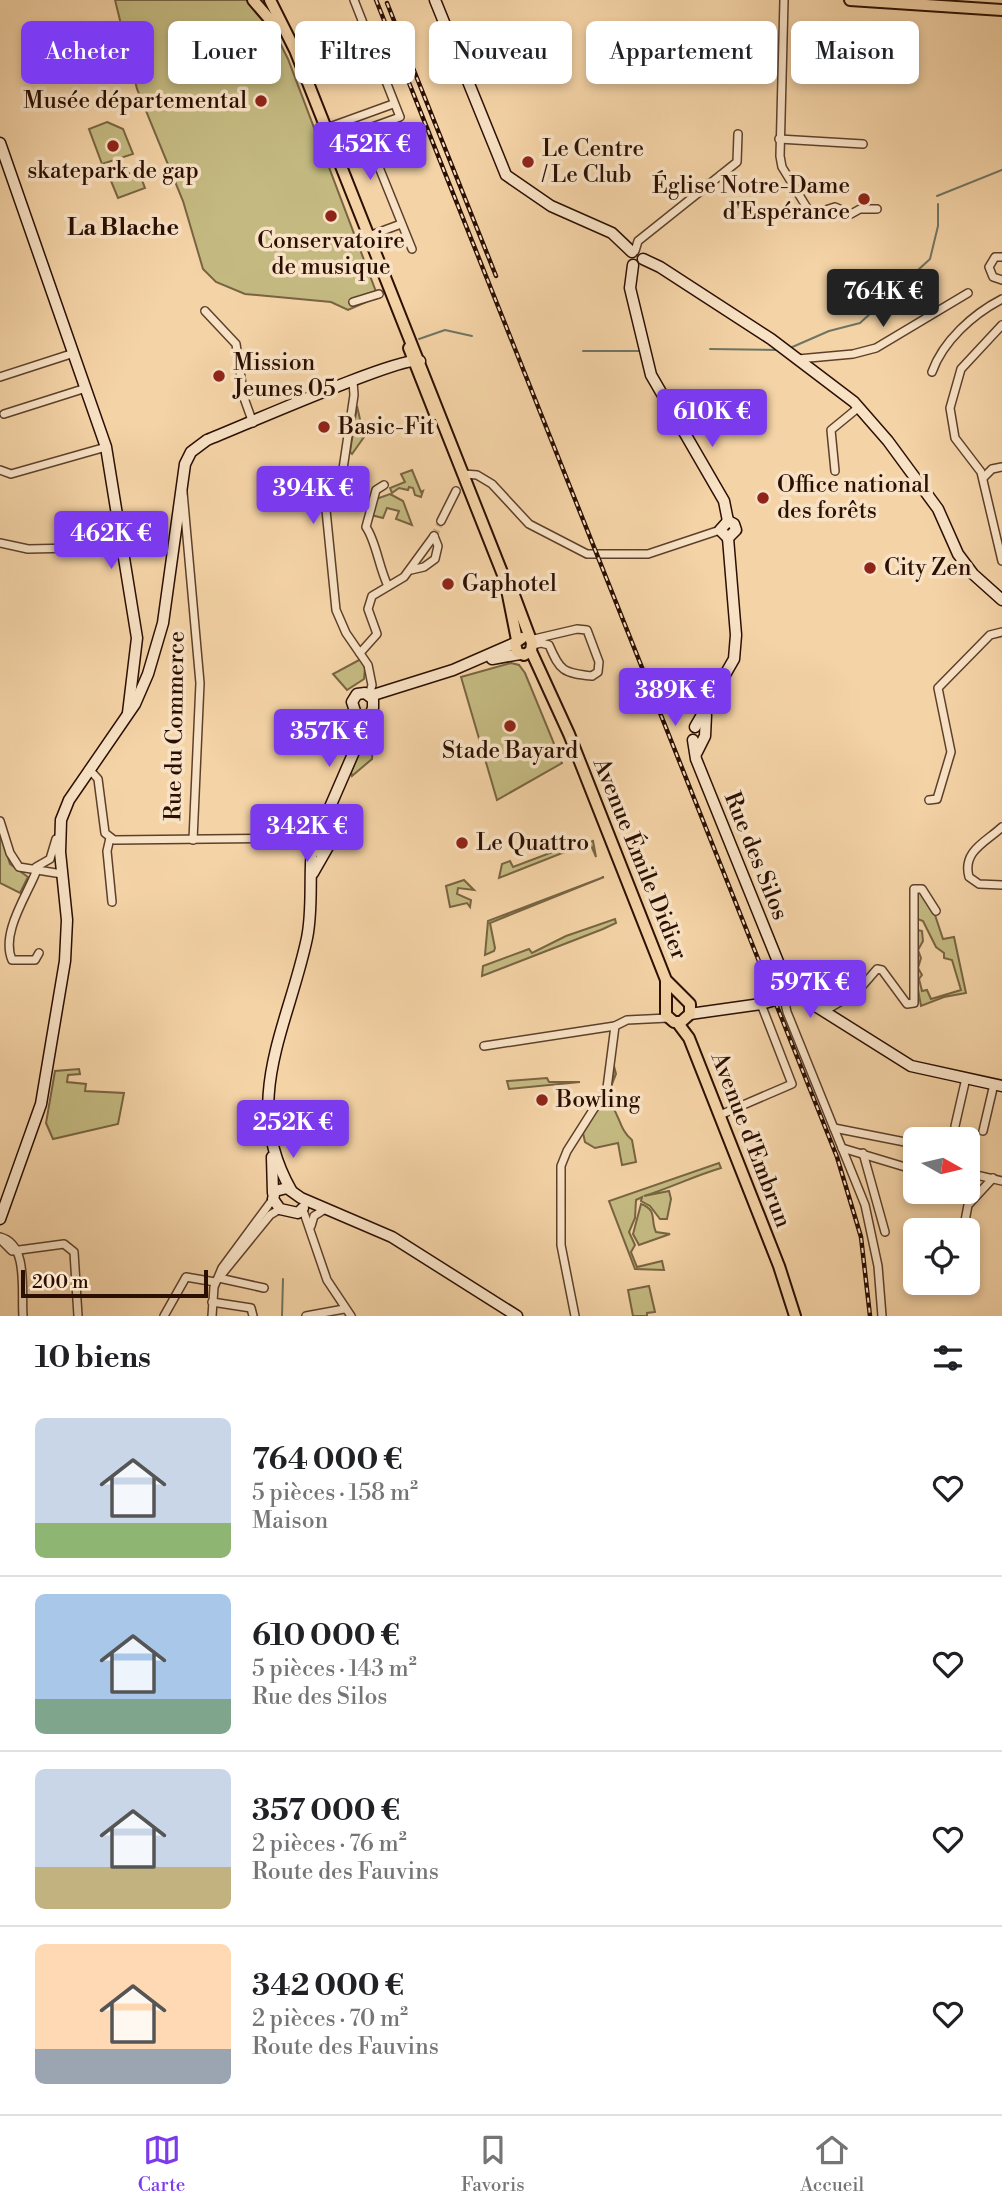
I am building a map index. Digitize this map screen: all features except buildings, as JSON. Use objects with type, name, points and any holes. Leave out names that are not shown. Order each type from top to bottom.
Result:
[{"type":"main road","points":[[253,0],[271,21]]},
{"type":"main road","points":[[262,0],[274,21]]},
{"type":"main road","points":[[270,0],[324,129]]},
{"type":"main road","points":[[850,0],[949,3],[1002,10]]},
{"type":"main road","points":[[281,36],[324,129]]},
{"type":"main road","name":"Avenue Émile Didier","points":[[324,129],[505,580],[521,613],[525,646],[575,753],[678,1013]]},
{"type":"main road","name":"Avenue Émile Didier","points":[[666,980],[681,996],[678,1013]]},
{"type":"main road","name":"Avenue d'Embrun","points":[[678,1013],[775,1257],[793,1316]]},
{"type":"street","points":[[330,142],[400,117],[354,0]]},
{"type":"street","points":[[435,0],[444,21]]},
{"type":"street","points":[[444,0],[444,21]]},
{"type":"street","points":[[784,0],[779,139],[782,167],[808,211],[813,214],[835,207],[853,214],[860,209],[877,209]]},
{"type":"street","points":[[469,84],[506,175],[551,205],[616,235],[633,251],[642,254],[643,259],[660,267],[798,359],[859,407],[888,441],[938,509],[958,554],[973,574],[1002,599]]},
{"type":"street","points":[[324,129],[393,104]]},
{"type":"street","points":[[364,130],[412,249]]},
{"type":"street","points":[[643,259],[639,265],[633,265],[628,260],[638,241],[737,162],[738,134]]},
{"type":"street","points":[[779,139],[863,144]]},
{"type":"street","points":[[0,143],[106,447],[137,648],[136,695],[114,726],[64,811],[58,871],[66,948],[44,1086],[33,1132],[0,1219]]},
{"type":"street","points":[[368,237],[401,224]]},
{"type":"street","points":[[1002,257],[995,257],[989,267],[993,277],[1002,280]]},
{"type":"street","points":[[464,474],[477,475],[492,484],[529,524],[587,554],[648,554],[725,530],[724,501],[666,405],[643,351],[630,288],[633,265]]},
{"type":"street","points":[[798,359],[853,354],[876,348],[968,293]]},
{"type":"street","points":[[354,302],[379,294]]},
{"type":"street","points":[[932,372],[939,353],[983,309],[1002,299]]},
{"type":"street","points":[[205,311],[236,344],[244,398],[253,423]]},
{"type":"street","points":[[1002,326],[961,369],[950,408],[955,438],[976,464],[983,478],[1002,561]]},
{"type":"street","points":[[0,377],[74,353]]},
{"type":"street","points":[[58,871],[47,870],[47,862],[56,839],[61,803],[90,769],[128,714],[163,623],[180,490],[187,458],[196,447],[360,378],[417,361]]},
{"type":"street","points":[[280,1209],[273,1196],[268,1087],[307,938],[316,841],[357,742],[380,696],[362,650],[346,633],[336,610],[326,510],[329,494],[343,469],[354,395],[360,378]]},
{"type":"street","points":[[4,414],[86,388]]},
{"type":"street","points":[[835,471],[831,430],[859,407]]},
{"type":"street","points":[[0,470],[11,474],[106,447]]},
{"type":"street","points":[[983,478],[992,469],[1002,467]]},
{"type":"street","points":[[384,485],[376,489],[366,527],[372,535],[372,547],[388,586]]},
{"type":"street","name":"Rue du Commerce","points":[[180,490],[184,496],[200,683],[193,840]]},
{"type":"street","points":[[441,521],[456,491]]},
{"type":"street","name":"Rue des Silos","points":[[725,530],[736,647],[729,670],[699,728],[705,736],[696,741],[696,759],[790,991]]},
{"type":"street","points":[[362,650],[378,631],[368,605],[372,596],[404,577],[434,536],[438,546],[435,559],[424,567],[410,571]]},
{"type":"street","points":[[0,543],[28,549],[123,547]]},
{"type":"street","points":[[357,742],[352,702],[380,696],[461,667],[525,646],[577,629],[587,630],[599,662],[598,672],[592,676],[564,671],[559,669],[549,645],[541,643],[525,646]]},
{"type":"street","points":[[929,800],[937,799],[951,755],[938,688],[990,635],[1002,632]]},
{"type":"street","points":[[355,712],[363,715],[380,696]]},
{"type":"street","points":[[90,769],[98,779],[104,830],[110,838],[107,852],[112,902]]},
{"type":"street","points":[[0,821],[13,859],[19,867],[58,871]]},
{"type":"street","points":[[1002,827],[970,854],[967,870],[968,877],[979,884],[1002,885]]},
{"type":"street","points":[[110,838],[298,839],[330,845],[323,852],[310,883]]},
{"type":"street","points":[[56,839],[60,852]]},
{"type":"street","points":[[316,841],[323,852]]},
{"type":"street","points":[[39,953],[36,960],[30,962],[12,960],[8,951],[9,934],[16,911],[37,869],[47,862]]},
{"type":"street","points":[[47,862],[58,871]]},
{"type":"street","points":[[828,1009],[857,992],[877,969],[881,970],[907,1004],[914,1003],[914,889],[922,889],[929,905],[936,911]]},
{"type":"street","points":[[790,991],[836,1017],[911,1066],[998,1085],[983,1131]]},
{"type":"street","points":[[790,991],[791,1021],[865,1205],[878,1266],[882,1316]]},
{"type":"street","points":[[484,1046],[615,1026],[622,1022],[678,1013],[705,1013],[761,1004],[790,991],[828,1009],[836,1017]]},
{"type":"street","points":[[720,1115],[792,1084],[761,1004]]},
{"type":"street","points":[[575,1316],[561,1245],[561,1166],[567,1151],[607,1088],[615,1026]]},
{"type":"street","points":[[955,1126],[966,1078]]},
{"type":"street","points":[[834,1129],[903,1142]]},
{"type":"street","points":[[271,1139],[278,1163],[311,1227],[314,1242]]},
{"type":"street","points":[[842,1148],[903,1166]]},
{"type":"street","points":[[863,1153],[885,1232]]},
{"type":"street","points":[[980,1175],[1002,1181]]},
{"type":"street","points":[[966,1218],[968,1205],[993,1178]]},
{"type":"street","points":[[212,1316],[212,1302],[222,1268],[273,1196],[283,1187],[291,1190]]},
{"type":"street","points":[[300,1207],[327,1280],[351,1316]]},
{"type":"street","points":[[217,1280],[270,1215],[280,1209],[300,1207],[328,1212],[392,1237],[517,1316]]},
{"type":"street","points":[[311,1227],[314,1216],[328,1212]]},
{"type":"street","points":[[0,1238],[12,1242],[18,1251],[23,1316]]},
{"type":"street","points":[[18,1251],[64,1244],[70,1247],[74,1252],[78,1316]]},
{"type":"street","points":[[449,1273],[507,1316]]},
{"type":"street","points":[[164,1316],[186,1277],[264,1288]]},
{"type":"street","points":[[212,1302],[251,1308],[253,1316]]},
{"type":"street","points":[[306,1316],[344,1309]]},
{"type":"shaded area","points":[[115,0],[248,0],[267,21],[168,21],[168,84],[281,84],[281,45],[378,297],[348,310],[331,302],[245,294],[216,282],[203,269],[183,201],[136,84],[154,84],[154,21],[120,21]]},
{"type":"shaded area","name":"skatepark de gap","points":[[107,122],[123,129],[133,154],[102,164],[89,129]]},
{"type":"shaded area","points":[[138,170],[145,188],[118,198],[111,181]]},
{"type":"shaded area","points":[[357,406],[364,437],[352,454],[350,452]]},
{"type":"shaded area","points":[[412,470],[421,492],[423,491],[421,497],[415,495],[413,488],[409,487],[408,490],[399,488],[392,493],[390,488],[405,482],[401,474]]},
{"type":"shaded area","points":[[390,494],[403,501],[412,525],[396,519],[399,511],[387,508],[383,518],[371,515],[376,499]]},
{"type":"shaded area","points":[[361,659],[365,668],[364,679],[347,690],[333,674]]},
{"type":"shaded area","name":"Stade Bayard","points":[[511,663],[519,665],[525,673],[562,763],[497,800],[461,677]]},
{"type":"shaded area","points":[[375,715],[372,759],[352,776],[351,772]]},
{"type":"shaded area","points":[[0,832],[10,864],[28,877],[20,893],[0,883]]},
{"type":"shaded area","points":[[593,841],[596,857],[591,845],[581,846]]},
{"type":"shaded area","points":[[579,842],[581,846],[499,878],[502,864],[510,861],[513,867]]},
{"type":"shaded area","points":[[604,877],[490,923],[495,948],[485,955],[488,921]]},
{"type":"shaded area","points":[[464,880],[474,890],[458,888],[457,894],[471,900],[470,907],[467,903],[450,907],[446,886]]},
{"type":"shaded area","points":[[915,892],[921,892],[934,912],[943,939],[954,937],[966,993],[944,997],[921,1006],[917,984],[918,930],[922,931],[923,941],[918,950],[921,958],[918,968],[922,975],[919,979],[922,991],[927,990],[931,999],[961,990],[952,960],[944,958],[944,953],[936,947],[923,921],[915,918]]},
{"type":"shaded area","points":[[615,919],[616,923],[603,929],[482,976],[483,966],[529,949],[532,953],[566,936]]},
{"type":"shaded area","points":[[614,1066],[616,1074],[606,1099],[632,1140],[636,1162],[622,1165],[618,1143],[595,1148],[585,1142],[583,1133],[613,1081]]},
{"type":"shaded area","points":[[79,1069],[80,1074],[68,1075],[67,1082],[86,1084],[85,1091],[124,1093],[118,1124],[53,1139],[46,1123],[55,1071]]},
{"type":"shaded area","points":[[547,1078],[549,1082],[580,1082],[509,1089],[507,1081]]},
{"type":"shaded area","points":[[719,1163],[721,1168],[644,1196],[669,1191],[671,1199],[667,1219],[660,1219],[650,1206],[641,1201],[642,1197],[636,1200],[635,1218],[629,1232],[635,1245],[631,1252],[637,1267],[662,1261],[664,1270],[635,1269],[609,1201]]},
{"type":"shaded area","points":[[641,1204],[652,1212],[656,1232],[670,1234],[639,1245],[633,1234]]},
{"type":"shaded area","points":[[649,1286],[655,1312],[647,1313],[647,1316],[633,1316],[628,1290]]},
{"type":"waterway","points":[[937,196],[1002,170]]},
{"type":"waterway","points":[[790,348],[829,331],[860,323],[930,259],[938,226],[938,204]]},
{"type":"waterway","points":[[419,339],[445,330],[472,336]]},
{"type":"waterway","points":[[710,349],[779,350]]},
{"type":"waterway","points":[[583,351],[640,351]]},
{"type":"waterway","points":[[282,1316],[283,1279]]},
{"type":"tunnel","points":[[434,536],[441,521]]},
{"type":"railway","points":[[376,0],[837,1157],[861,1237],[870,1316]]},
{"type":"railway","points":[[387,3],[496,276]]},
{"type":"place","name":"Musée départemental","points":[[261,101]]},
{"type":"place","name":"skatepark de gap","points":[[113,146]]},
{"type":"place","name":"Le Centre / Le Club","points":[[528,162]]},
{"type":"place","name":"Église Notre-Dame d'Espérance","points":[[864,199]]},
{"type":"place","name":"Conservatoire de musique","points":[[331,216]]},
{"type":"place","name":"Mission Jeunes 05","points":[[219,376]]},
{"type":"place","name":"Basic-Fit","points":[[324,427]]},
{"type":"place","name":"Office national des forêts","points":[[763,498]]},
{"type":"place","name":"City Zen","points":[[870,568]]},
{"type":"place","name":"Gaphotel","points":[[448,584]]},
{"type":"place","name":"Stade Bayard","points":[[510,726]]},
{"type":"place","name":"Le Quattro","points":[[462,843]]},
{"type":"place","name":"Bowling","points":[[542,1100]]},
{"type":"district","name":"La Blache","points":[[123,228]]}]
